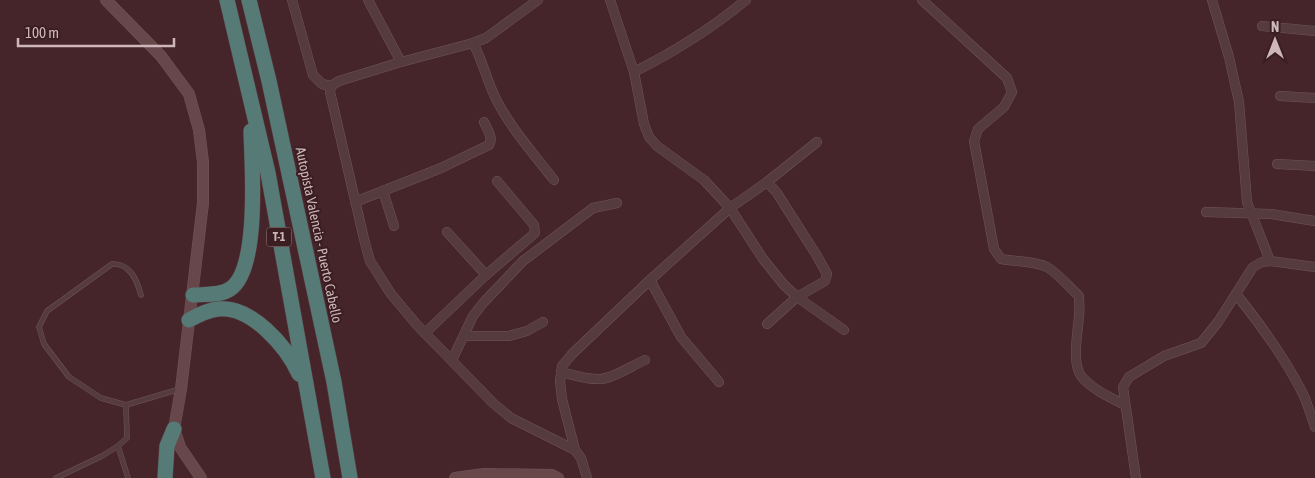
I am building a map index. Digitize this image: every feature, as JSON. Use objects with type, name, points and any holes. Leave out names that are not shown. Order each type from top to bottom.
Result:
[{"type":"highway","name":"T-1","points":[[227,0],[268,173],[308,403],[323,476]]},
{"type":"highway","name":"Autopista Valencia - Puerto Cabello","points":[[249,0],[269,81],[334,382],[350,478]]},
{"type":"highway","points":[[193,295],[218,294],[230,289],[238,282],[247,260],[252,224],[250,97]]},
{"type":"highway","points":[[189,320],[209,310],[225,308],[242,314],[264,327],[284,348],[292,360],[308,403]]},
{"type":"highway","points":[[165,478],[167,446],[174,429]]},
{"type":"main road","points":[[106,0],[161,56],[189,94],[199,130],[203,162],[203,204],[181,389],[174,429],[180,447],[200,478]]},
{"type":"main road","points":[[456,478],[484,474],[552,475],[558,478]]},
{"type":"street","points":[[292,0],[313,75],[322,84],[331,86],[339,81],[486,38],[538,0]]},
{"type":"street","points":[[368,0],[401,62]]},
{"type":"street","points":[[610,0],[634,72],[644,124],[649,137],[658,146],[704,180],[730,208],[763,259],[784,285],[797,297],[844,330]]},
{"type":"street","points":[[634,72],[679,48],[718,23],[746,0]]},
{"type":"street","points":[[922,0],[1008,78],[1012,92],[1004,107],[978,128],[974,142],[994,249],[1001,259],[1029,262],[1046,267],[1079,296],[1080,314],[1076,340],[1076,360],[1081,376],[1100,392],[1125,405]]},
{"type":"street","points":[[1212,0],[1229,57],[1239,102],[1245,192],[1250,213],[1270,262]]},
{"type":"street","points":[[1262,26],[1315,31]]},
{"type":"street","points":[[473,43],[488,84],[502,111],[512,127],[554,180]]},
{"type":"street","points":[[331,86],[330,92],[370,261],[391,294],[425,334],[493,403],[511,418],[575,450]]},
{"type":"street","points":[[1280,96],[1315,98]]},
{"type":"street","points":[[356,202],[441,168],[489,145],[492,142],[491,137],[484,122]]},
{"type":"street","points":[[587,478],[581,458],[575,450],[562,399],[560,381],[562,366],[572,354],[650,280],[730,208],[767,182],[817,142]]},
{"type":"street","points":[[1277,164],[1315,166]]},
{"type":"street","points":[[425,334],[486,275],[535,233],[535,229],[497,181]]},
{"type":"street","points":[[767,182],[782,201],[818,256],[826,274],[825,281],[797,297],[767,324]]},
{"type":"street","points":[[382,191],[394,226]]},
{"type":"street","points":[[452,360],[473,316],[523,261],[593,208],[617,204]]},
{"type":"street","points":[[1206,212],[1250,213],[1315,221]]},
{"type":"street","points":[[447,232],[486,275]]},
{"type":"street","points":[[1136,478],[1123,387],[1129,377],[1164,356],[1201,343],[1218,322],[1253,267],[1262,262],[1315,267]]},
{"type":"street","points":[[650,280],[681,337],[719,382]]},
{"type":"street","points":[[1236,294],[1262,327],[1311,406],[1315,427]]},
{"type":"street","points":[[464,336],[509,336],[527,331],[543,322]]},
{"type":"street","points":[[562,372],[601,379],[645,360]]},
{"type":"lane","points":[[141,295],[137,279],[132,272],[118,264],[112,264],[47,311],[39,327],[44,344],[69,377],[101,398],[126,405],[181,389]]},
{"type":"lane","points":[[56,478],[102,456],[127,438],[126,405]]},
{"type":"lane","points":[[118,446],[128,478]]}]
